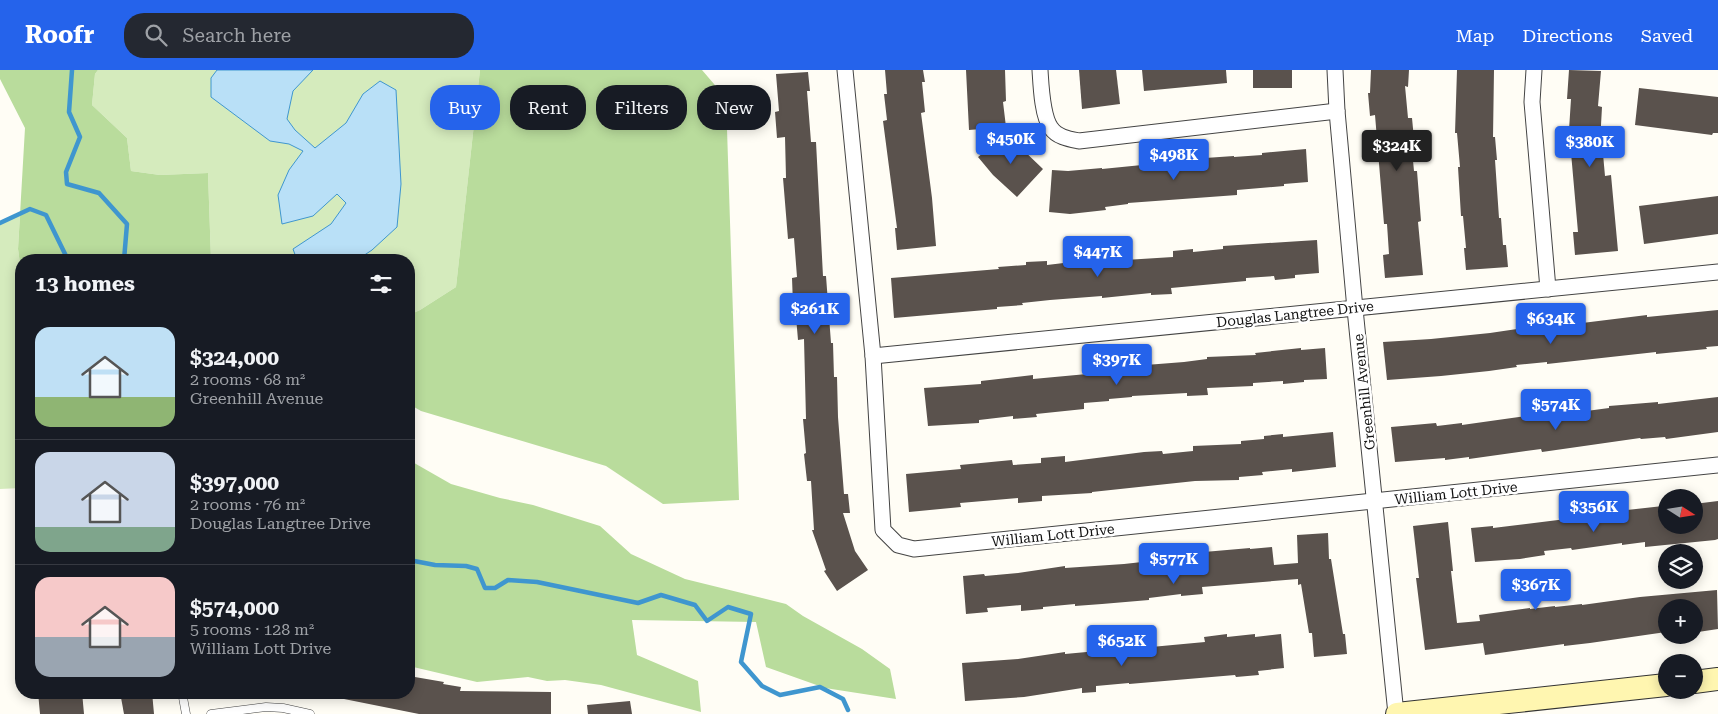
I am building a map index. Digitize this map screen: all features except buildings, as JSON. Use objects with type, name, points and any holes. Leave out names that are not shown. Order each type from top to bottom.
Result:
[{"type":"street","name":"William Lott Drive","points":[[845,70],[847,72],[873,356],[883,530],[898,545],[914,549],[1718,465]]},
{"type":"street","points":[[1040,70],[1044,106],[1051,128],[1064,138],[1079,141],[1337,111]]},
{"type":"street","name":"Greenhill Avenue","points":[[1335,70],[1355,308],[1396,714]]},
{"type":"street","points":[[1534,70],[1532,102],[1548,288]]},
{"type":"street","name":"Douglas Langtree Drive","points":[[873,356],[1718,272]]},
{"type":"street","points":[[1703,681],[1718,679]]},
{"type":"street","points":[[1396,714],[1658,686]]},
{"type":"lane","points":[[183,699],[186,714]]},
{"type":"lane","points":[[211,714],[266,707],[283,708],[310,714]]},
{"type":"green space","points":[[0,70],[98,70],[95,74],[92,105],[127,138],[131,171],[160,175],[208,173],[211,254],[19,254],[25,128],[0,79]]},
{"type":"green space","points":[[98,70],[480,70],[478,85],[430,85],[430,130],[473,130],[456,287],[415,312],[415,254],[211,254],[208,173],[160,175],[131,171],[127,138],[92,105],[95,74]]},
{"type":"green space","points":[[480,70],[702,70],[715,85],[697,85],[697,130],[727,130],[739,500],[663,504],[606,466],[421,411],[415,408],[415,312],[456,287],[473,130],[500,130],[500,85],[478,85]]},
{"type":"green space","points":[[20,214],[19,254],[15,254],[15,488],[0,489],[0,223]]},
{"type":"green space","points":[[415,463],[451,484],[533,505],[600,526],[631,554],[685,579],[786,604],[803,616],[862,649],[890,669],[896,699],[825,688],[766,667],[756,622],[632,620],[637,655],[698,681],[701,712],[601,685],[565,680],[547,681],[528,677],[477,682],[415,667]]},
{"type":"water","points":[[217,70],[313,70],[293,91],[287,119],[295,130],[315,148],[346,123],[363,94],[380,81],[396,90],[401,184],[397,227],[366,254],[295,254],[293,249],[331,224],[346,203],[337,194],[313,216],[282,224],[278,195],[289,170],[303,151],[289,144],[270,141],[211,97],[211,78]]},
{"type":"waterway","points":[[72,70],[69,112],[80,137],[66,172],[67,184],[99,193],[127,224],[124,254]]},
{"type":"waterway","points":[[0,223],[30,209],[46,215],[65,254]]},
{"type":"waterway","points":[[415,561],[435,565],[466,566],[477,569],[485,588],[495,588],[508,580],[537,582],[638,603],[661,595],[695,605],[707,621],[728,607],[751,614],[741,662],[762,686],[780,695],[820,687],[843,699],[848,710]]}]
